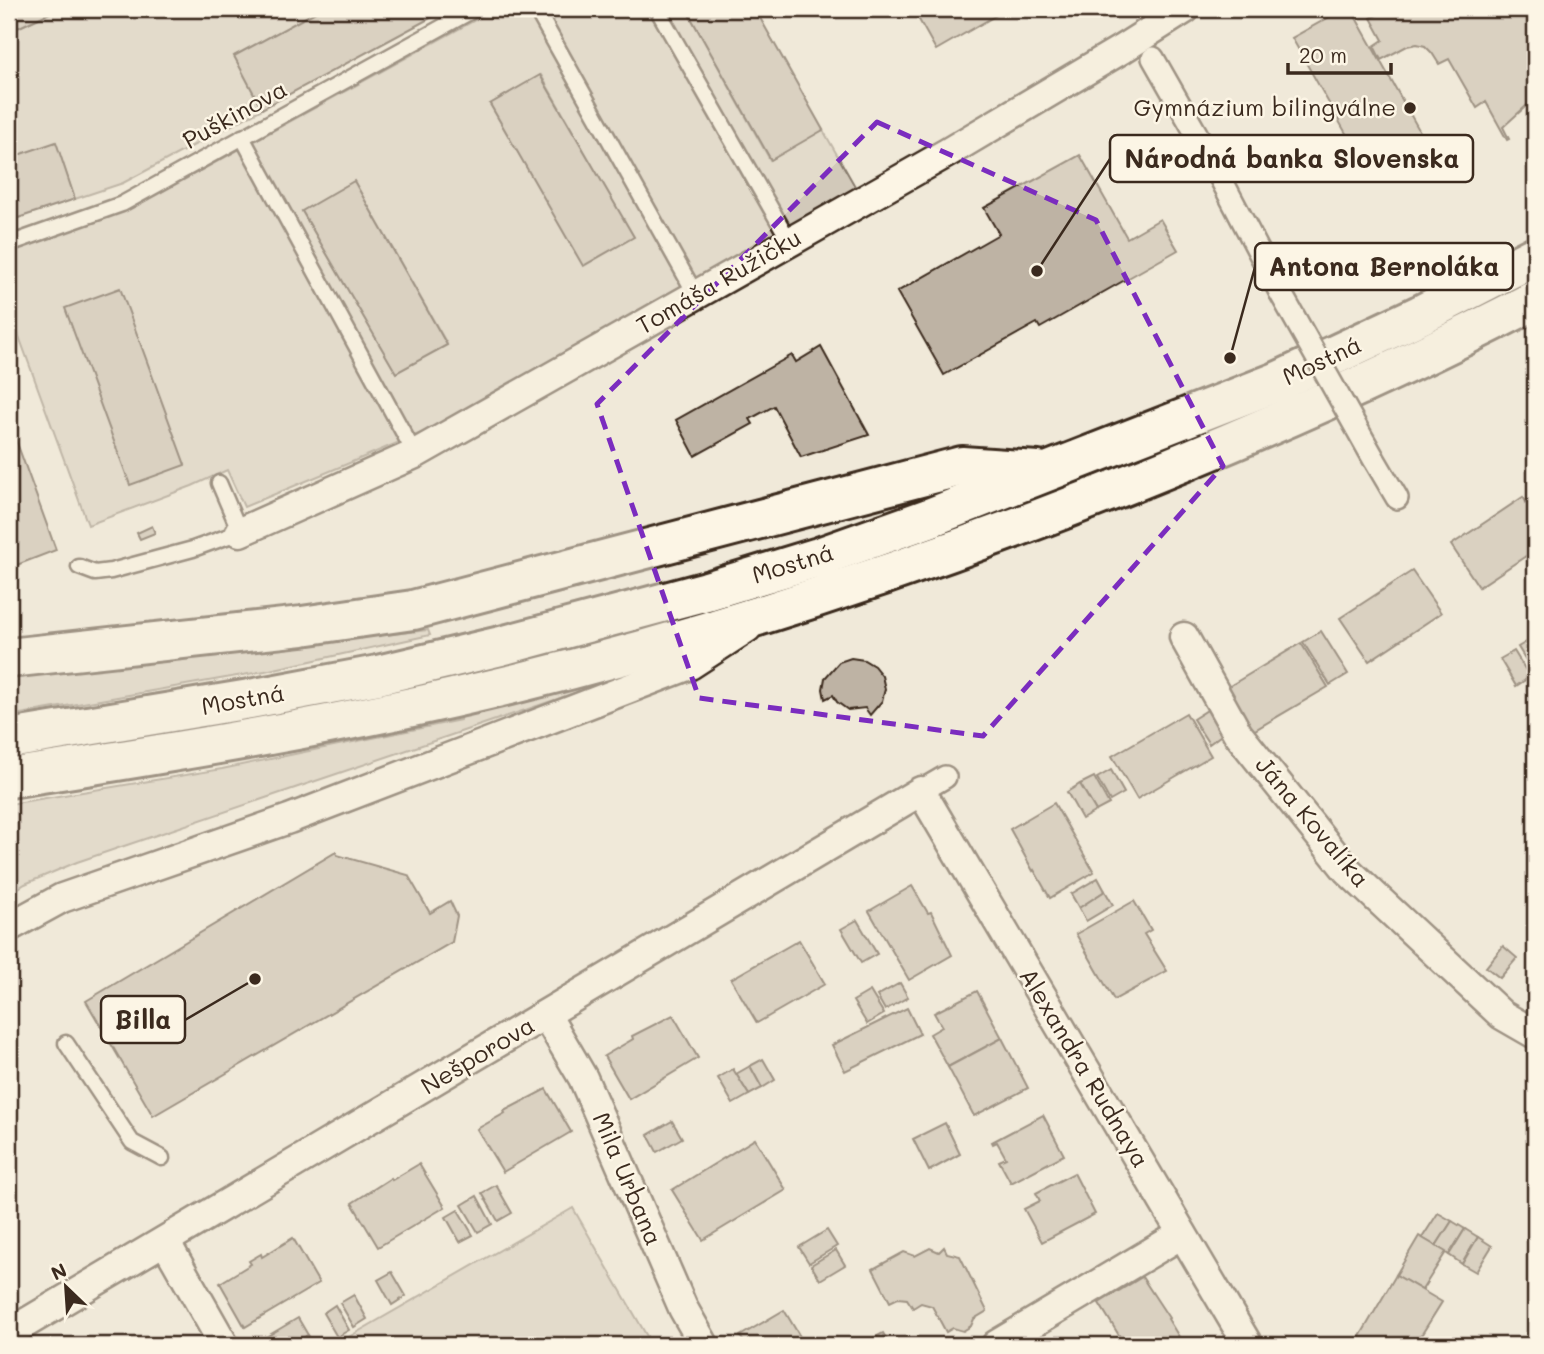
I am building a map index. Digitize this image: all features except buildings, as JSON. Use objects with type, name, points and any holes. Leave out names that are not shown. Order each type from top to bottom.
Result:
[{"type":"main road","name":"Mostná","points":[[9,739],[378,676],[707,591],[819,557],[929,518],[1276,382],[1420,315],[1535,256]]},
{"type":"main road","name":"Mostná","points":[[9,778],[383,714],[524,681],[720,629],[942,556],[1165,471],[1363,386],[1535,299]]},
{"type":"main road","points":[[9,658],[302,626],[413,610],[962,466],[1049,472]]},
{"type":"street","name":"Tomáša Ružičku","points":[[240,532],[415,454],[696,296],[1122,50],[1167,13]]},
{"type":"street","points":[[1153,58],[1209,156],[1280,292],[1397,498]]},
{"type":"street","points":[[9,927],[62,898],[289,818],[690,665],[770,612]]},
{"type":"street","name":"Jána Kovalíka","points":[[1184,637],[1238,734],[1347,870],[1502,1015],[1535,1034]]},
{"type":"street","name":"Nešporova","points":[[9,1333],[945,777]]},
{"type":"street","name":"Alexandra Rudnaya","points":[[920,791],[1248,1345]]},
{"type":"street","name":"Mila Urbana","points":[[546,1015],[583,1078],[682,1308],[704,1345]]},
{"type":"street","points":[[996,1345],[1182,1234]]},
{"type":"street","points":[[165,1241],[224,1345]]},
{"type":"lane","name":"Puškinova","points":[[9,244],[122,204],[475,9]]},
{"type":"lane","points":[[536,9],[696,296]]},
{"type":"lane","points":[[657,9],[790,242]]},
{"type":"lane","points":[[242,137],[415,454]]},
{"type":"lane","points":[[79,567],[95,573],[111,571],[193,549],[240,532],[219,483]]},
{"type":"lane","points":[[66,1043],[132,1142],[162,1158]]},
{"type":"highlighted area","points":[[877,122],[1096,220],[1223,466],[983,736],[699,698],[597,404]]},
{"type":"shaded area","points":[[58,9],[321,9],[234,56],[262,109],[123,183],[75,199],[56,143],[9,158],[9,25],[13,33],[13,30]]},
{"type":"shaded area","points":[[495,9],[686,9],[770,160],[823,130],[856,188],[426,431],[244,507],[227,470],[88,525],[9,309],[9,251],[136,206]],"holes":[[[541,75],[633,237],[584,266],[490,104]],[[354,181],[447,344],[396,373],[302,211]]]},
{"type":"shaded area","points":[[428,630],[430,635],[265,671],[9,716],[9,678]]},
{"type":"shaded area","points":[[577,688],[578,692],[77,862],[25,884],[9,894],[9,804],[222,769],[460,720],[463,716]]},
{"type":"shaded area","points":[[573,1208],[652,1345],[335,1345]]},
{"type":"place","name":"Gymnázium bilingválne","points":[[1410,108]]},
{"type":"place","name":"Národná banka Slovenska","points":[[1037,271]]},
{"type":"place","name":"Antona Bernoláka","points":[[1230,358]]},
{"type":"place","name":"Billa","points":[[255,979]]}]
